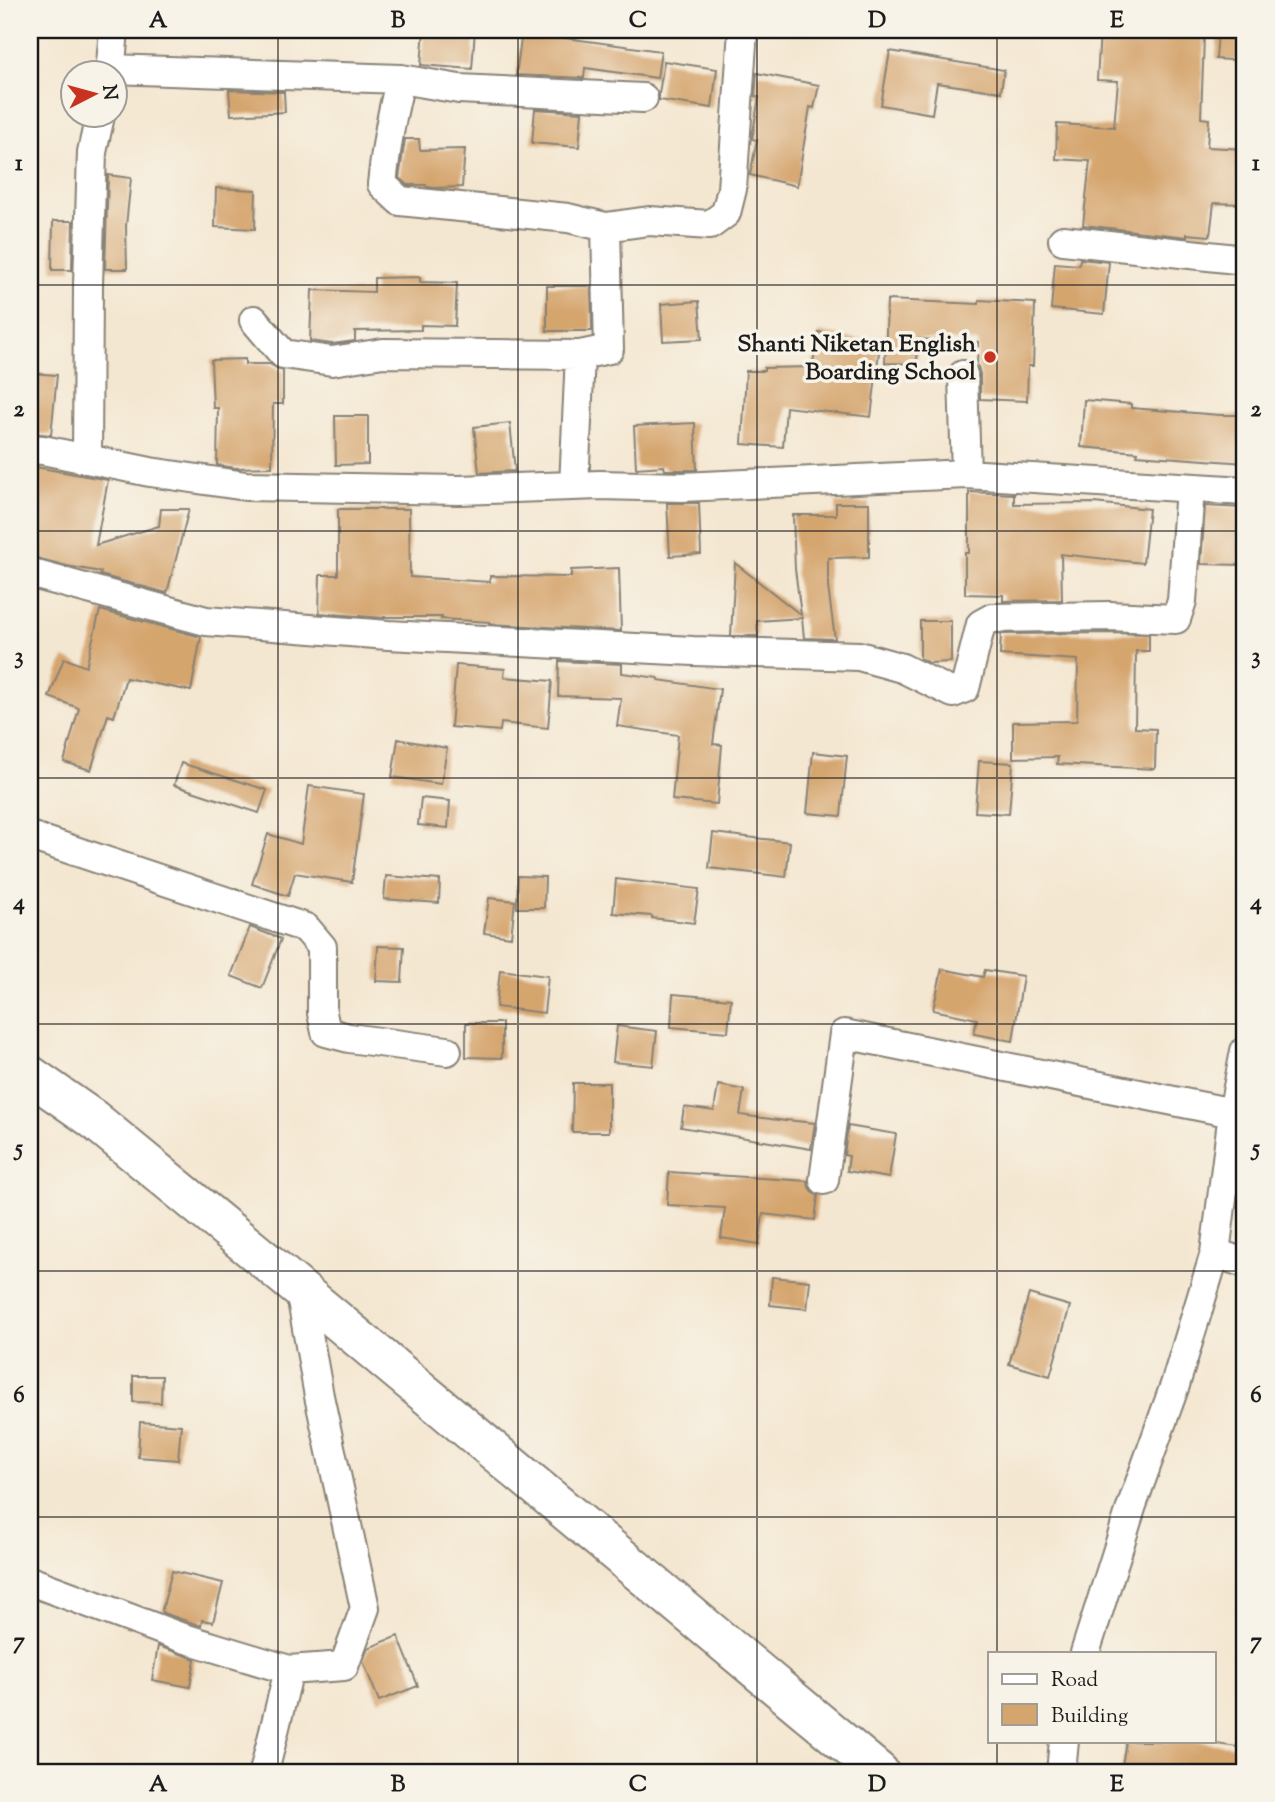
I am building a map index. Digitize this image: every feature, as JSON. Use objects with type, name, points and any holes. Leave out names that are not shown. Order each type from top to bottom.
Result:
[{"type":"street","points":[[111,60],[114,30]]},
{"type":"street","points":[[401,79],[387,140],[383,184],[401,201],[568,218],[606,227],[649,221],[710,225],[726,213],[732,189],[743,30]]},
{"type":"street","points":[[130,72],[401,79],[459,89],[643,97]]},
{"type":"street","points":[[87,459],[88,285],[92,152],[97,130]]},
{"type":"street","points":[[254,320],[283,354],[332,361],[383,353],[580,355],[609,349],[606,227]]},
{"type":"street","points":[[1063,240],[1245,260]]},
{"type":"street","points":[[574,486],[580,355]]},
{"type":"street","points":[[963,375],[966,474]]},
{"type":"street","points":[[30,449],[150,472],[246,486],[459,490],[574,486],[682,487],[966,474],[1245,491]]},
{"type":"street","points":[[33,574],[206,621],[388,635],[693,652],[859,656],[902,668],[953,693],[965,688],[981,624],[992,618],[1109,616],[1175,619],[1182,601],[1190,488]]},
{"type":"street","points":[[30,836],[306,928],[322,947],[322,1013],[326,1032],[349,1038],[447,1051]]},
{"type":"street","points":[[824,1180],[844,1034],[1233,1113]]},
{"type":"street","points":[[1085,1652],[1132,1505],[1175,1385],[1215,1253],[1233,1113],[1245,1051]]},
{"type":"street","points":[[30,1075],[93,1119],[879,1772]]},
{"type":"street","points":[[1215,1253],[1245,1263]]},
{"type":"street","points":[[30,1581],[180,1637],[289,1670],[344,1666],[365,1608],[319,1396],[300,1289]]},
{"type":"street","points":[[264,1772],[289,1670]]},
{"type":"street","points":[[1061,1772],[1064,1742]]},
{"type":"building","points":[[424,30],[475,30],[472,69],[421,65]]},
{"type":"building","points":[[1100,30],[1144,30],[1143,34],[1204,37],[1201,118],[1209,119],[1207,147],[1245,149],[1245,204],[1214,203],[1210,236],[1187,234],[1187,237],[1083,225],[1090,161],[1056,159],[1057,124],[1114,127],[1118,81],[1097,80]]},
{"type":"building","points":[[1218,30],[1245,30],[1245,61],[1216,59]]},
{"type":"building","points":[[522,32],[661,51],[657,78],[585,68],[584,78],[516,75]]},
{"type":"building","points":[[890,51],[1004,70],[1001,92],[937,83],[932,114],[881,105]]},
{"type":"building","points":[[664,61],[717,69],[712,108],[659,100]]},
{"type":"building","points":[[757,73],[819,85],[814,108],[810,107],[797,186],[750,175],[757,140],[752,139],[759,97],[755,96]]},
{"type":"building","points":[[229,90],[284,92],[285,112],[231,115]]},
{"type":"building","points":[[535,109],[582,112],[579,147],[532,143]]},
{"type":"building","points":[[405,139],[419,139],[420,150],[465,149],[462,187],[407,185],[399,178]]},
{"type":"building","points":[[108,175],[131,178],[126,226],[127,269],[105,269]]},
{"type":"building","points":[[216,188],[256,190],[255,229],[215,227]]},
{"type":"building","points":[[53,221],[73,221],[72,270],[52,270]]},
{"type":"building","points":[[1080,259],[1109,262],[1104,314],[1051,309],[1055,263],[1079,265]]},
{"type":"building","points":[[420,277],[420,282],[457,283],[455,326],[421,325],[421,330],[355,331],[355,341],[332,344],[310,341],[312,290],[374,292],[374,278]]},
{"type":"building","points":[[547,286],[591,286],[592,331],[547,331]]},
{"type":"building","points":[[887,300],[979,304],[979,300],[1035,303],[1033,366],[1028,366],[1027,401],[980,399],[978,342],[918,339],[917,364],[885,363]]},
{"type":"building","points":[[699,301],[702,339],[663,341],[661,304]]},
{"type":"building","points":[[819,332],[880,344],[871,417],[786,407],[783,447],[742,444],[746,371],[812,367]]},
{"type":"building","points":[[245,359],[245,364],[270,364],[283,371],[283,404],[273,404],[272,467],[235,468],[217,465],[218,408],[213,408],[211,360]]},
{"type":"building","points":[[30,373],[57,375],[51,435],[30,433]]},
{"type":"building","points":[[1084,400],[1131,404],[1131,408],[1245,415],[1245,463],[1137,455],[1138,452],[1081,447]]},
{"type":"building","points":[[335,416],[368,416],[368,464],[336,465]]},
{"type":"building","points":[[510,423],[515,471],[479,473],[474,427]]},
{"type":"building","points":[[695,423],[697,470],[665,470],[664,466],[636,468],[634,426]]},
{"type":"building","points":[[30,466],[108,480],[96,545],[159,526],[161,509],[189,509],[167,593],[100,575],[101,572],[30,558]]},
{"type":"building","points":[[969,492],[1014,494],[1014,504],[1094,503],[1149,509],[1143,563],[1061,554],[1062,600],[1003,601],[1003,595],[965,594],[965,553],[969,553]]},
{"type":"building","points":[[667,503],[699,503],[701,554],[670,556]]},
{"type":"building","points":[[836,503],[869,503],[869,557],[828,558],[828,587],[835,639],[804,638],[802,618],[757,621],[758,636],[731,636],[735,563],[801,615],[795,569],[793,515],[836,515]]},
{"type":"building","points":[[1205,506],[1244,508],[1242,565],[1201,564]]},
{"type":"building","points":[[338,509],[409,509],[410,577],[490,582],[490,576],[571,577],[571,570],[619,568],[621,631],[490,624],[441,619],[442,617],[384,618],[319,613],[320,575],[338,575]]},
{"type":"building","points":[[100,610],[201,637],[191,691],[126,678],[114,717],[108,715],[91,770],[64,762],[79,708],[49,697],[64,658],[86,667]]},
{"type":"building","points":[[920,621],[951,621],[951,662],[929,663],[920,658]]},
{"type":"building","points":[[1001,634],[1149,634],[1149,651],[1136,651],[1135,728],[1156,729],[1155,769],[1057,764],[1058,757],[1013,758],[1013,722],[1077,721],[1078,660],[1000,655]]},
{"type":"building","points":[[559,661],[622,664],[622,673],[720,689],[713,744],[722,745],[717,804],[672,800],[678,735],[617,726],[621,698],[558,696]]},
{"type":"building","points":[[456,665],[505,669],[504,677],[552,681],[548,728],[501,723],[500,731],[451,727]]},
{"type":"building","points":[[398,739],[447,748],[441,784],[392,777]]},
{"type":"building","points":[[813,752],[847,756],[841,816],[807,813]]},
{"type":"building","points":[[979,761],[1013,763],[1009,814],[975,812]]},
{"type":"building","points":[[181,763],[267,790],[259,813],[174,785]]},
{"type":"building","points":[[309,786],[364,794],[352,882],[295,873],[288,896],[252,884],[268,834],[301,844]]},
{"type":"building","points":[[421,798],[450,801],[448,828],[418,825]]},
{"type":"building","points":[[713,833],[790,842],[786,877],[709,868]]},
{"type":"building","points":[[386,876],[440,880],[439,903],[384,899]]},
{"type":"building","points":[[518,876],[545,877],[544,908],[517,908]]},
{"type":"building","points":[[616,879],[699,889],[694,923],[613,913]]},
{"type":"building","points":[[489,898],[515,901],[511,937],[484,933]]},
{"type":"building","points":[[250,927],[281,939],[262,988],[231,976]]},
{"type":"building","points":[[378,946],[404,947],[402,982],[376,981]]},
{"type":"building","points":[[942,969],[983,977],[985,970],[1023,976],[1013,1041],[974,1034],[977,1019],[933,1010]]},
{"type":"building","points":[[500,970],[548,976],[544,1013],[496,1007]]},
{"type":"building","points":[[673,994],[731,999],[728,1032],[671,1027]]},
{"type":"building","points":[[466,1023],[502,1023],[502,1058],[466,1057]]},
{"type":"building","points":[[617,1026],[657,1031],[653,1066],[613,1062]]},
{"type":"building","points":[[573,1083],[609,1083],[609,1132],[572,1132]]},
{"type":"building","points":[[718,1085],[744,1090],[740,1115],[815,1123],[811,1149],[681,1127],[684,1107],[714,1111]]},
{"type":"building","points":[[848,1126],[896,1134],[889,1178],[847,1171],[849,1156],[844,1155]]},
{"type":"building","points":[[669,1172],[808,1181],[813,1193],[818,1195],[815,1220],[763,1214],[759,1244],[721,1238],[725,1208],[667,1205]]},
{"type":"building","points":[[772,1277],[810,1281],[807,1309],[770,1305]]},
{"type":"building","points":[[1029,1294],[1070,1306],[1050,1376],[1009,1364]]},
{"type":"building","points":[[133,1376],[162,1376],[161,1403],[133,1402]]},
{"type":"building","points":[[140,1422],[181,1425],[178,1460],[138,1457]]},
{"type":"building","points":[[172,1571],[223,1583],[213,1622],[202,1620],[201,1626],[163,1613]]},
{"type":"building","points":[[398,1636],[418,1686],[379,1701],[363,1661],[368,1648]]},
{"type":"building","points":[[158,1646],[195,1659],[190,1687],[152,1680]]},
{"type":"building","points":[[1126,1742],[1202,1742],[1245,1748],[1245,1772],[1211,1772],[1171,1766],[1170,1772],[1121,1772]]},
{"type":"place","name":"Shanti Niketan English Boarding School","points":[[990,357]]}]
